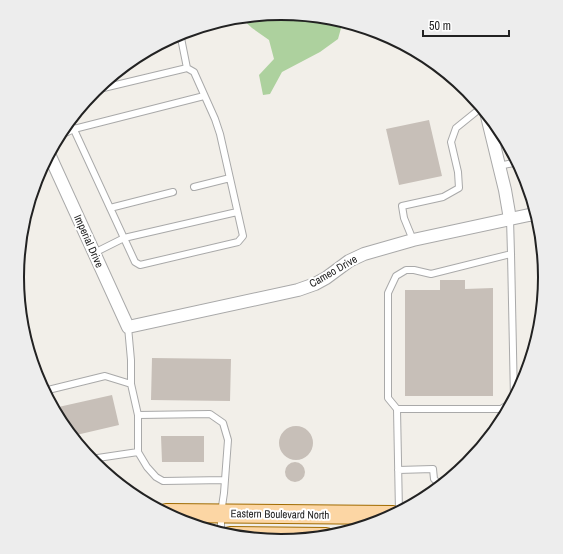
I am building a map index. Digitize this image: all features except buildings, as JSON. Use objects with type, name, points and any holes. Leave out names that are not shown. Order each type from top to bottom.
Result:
[{"type":"main road","name":"Eastern Boulevard North","points":[[181,513],[378,515]]},
{"type":"street","points":[[490,127],[505,190],[510,218]]},
{"type":"street","name":"Imperial Drive","points":[[52,161],[128,327]]},
{"type":"street","name":"Cameo Drive","points":[[128,327],[298,290],[315,284],[349,261],[364,254],[414,240],[510,218],[531,215]]},
{"type":"lane","points":[[182,41],[187,68]]},
{"type":"lane","points":[[74,129],[135,262],[140,265],[147,264],[238,242],[243,236],[220,134],[194,72],[187,68],[109,87]]},
{"type":"lane","points":[[71,131],[204,96]]},
{"type":"lane","points":[[414,240],[404,218],[402,206],[443,197],[459,188],[458,172],[451,142],[456,128],[477,111]]},
{"type":"lane","points":[[499,166],[512,163]]},
{"type":"lane","points":[[194,187],[230,178]]},
{"type":"lane","points":[[110,208],[173,192]]},
{"type":"lane","points":[[94,253],[124,238],[237,212]]},
{"type":"lane","points":[[510,218],[514,387]]},
{"type":"lane","points":[[399,505],[397,409],[388,398],[388,293],[396,276],[406,270],[414,270],[431,274],[511,254]]},
{"type":"lane","points":[[128,327],[131,360],[131,384],[138,415],[138,452],[146,467],[156,478],[164,482],[225,480]]},
{"type":"lane","points":[[50,389],[105,376],[131,384]]},
{"type":"lane","points":[[397,409],[503,408]]},
{"type":"lane","points":[[138,415],[210,414],[222,423],[228,440],[221,526]]},
{"type":"lane","points":[[99,458],[138,452]]},
{"type":"lane","points":[[398,470],[433,469],[434,479],[437,482]]},
{"type":"green space","points":[[282,20],[315,22],[341,27],[338,39],[320,52],[282,72],[270,94],[263,95],[259,75],[274,59],[269,40],[246,22]]}]
